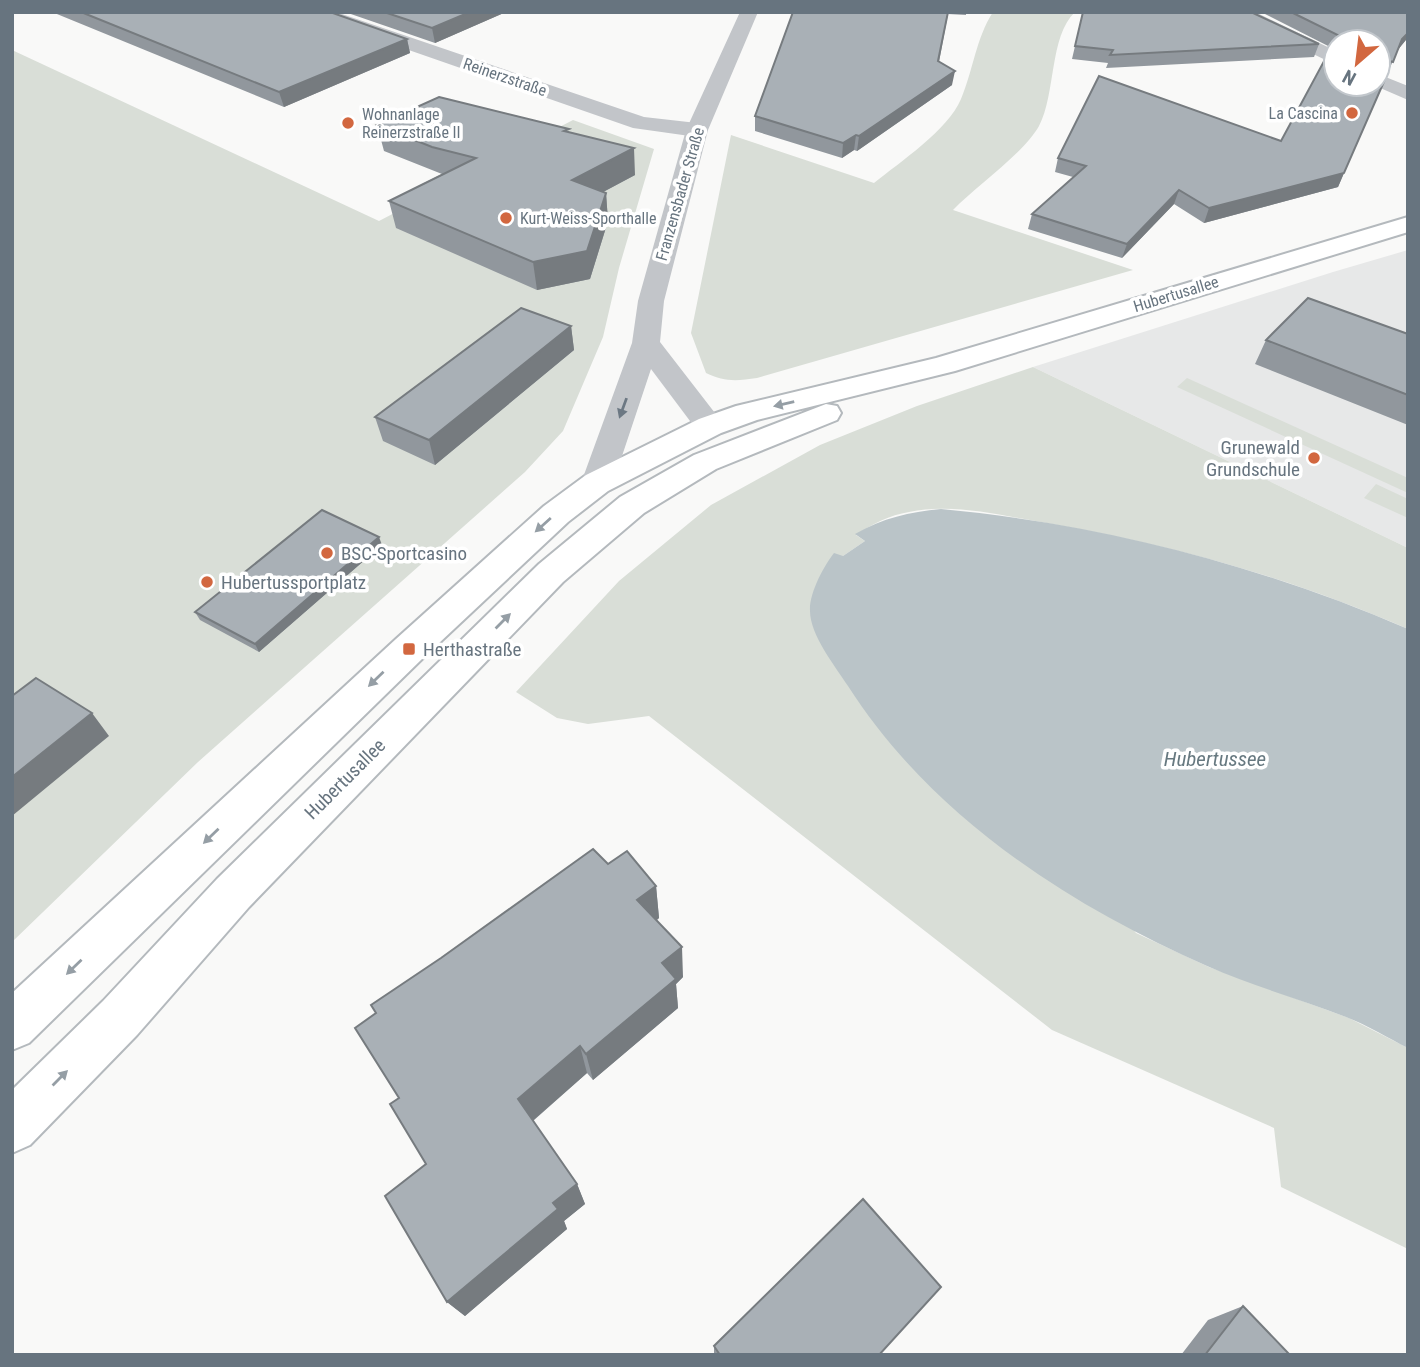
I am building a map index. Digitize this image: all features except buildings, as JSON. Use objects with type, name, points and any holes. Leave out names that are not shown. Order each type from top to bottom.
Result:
[{"type":"main road","name":"Hubertusallee","points":[[12,1026],[418,639],[556,514],[597,483],[710,426],[747,413],[945,365],[1408,224]]},
{"type":"main road","name":"Hubertusallee","points":[[12,1127],[121,1018],[233,893],[551,573],[632,505],[705,462],[945,365]]},
{"type":"main road","points":[[705,462],[710,426]]},
{"type":"street","name":"Reinerzstraße","points":[[317,12],[641,123],[697,130]]},
{"type":"street","name":"Franzensbader Straße","points":[[597,483],[646,344],[651,301],[697,130],[749,12]]},
{"type":"street","points":[[1240,12],[1322,52]]},
{"type":"street","points":[[1392,86],[1408,94]]},
{"type":"street","points":[[646,344],[710,426]]},
{"type":"shaded area","points":[[993,12],[1075,12],[1061,36],[1039,126],[1011,158],[953,210],[1133,270],[757,378],[731,380],[706,373],[691,333],[731,135],[874,183],[935,134],[955,111]]},
{"type":"shaded area","name":"Hubertussportplatz","points":[[12,50],[379,221],[573,120],[654,149],[619,268],[603,337],[563,431],[525,472],[198,762],[12,942]]},
{"type":"shaded area","name":"Grunewald Grundschule","points":[[1408,250],[1408,548],[1033,367],[1333,272]]},
{"type":"shaded area","points":[[1033,367],[1408,548],[1408,629],[1318,593],[1228,564],[1089,531],[975,511],[942,509],[895,515],[856,535],[865,541],[843,556],[1136,933],[1209,967],[1349,1018],[1408,1048],[1408,1249],[1281,1187],[1274,1128],[1052,1030],[649,716],[588,724],[557,718],[516,692],[619,581],[711,505],[820,445],[917,406]]},
{"type":"shaded area","points":[[1187,378],[1408,478],[1408,493],[1177,387]]},
{"type":"shaded area","points":[[1376,484],[1408,499],[1408,518],[1364,498]]},
{"type":"water","name":"Hubertussee","points":[[941,509],[1061,525],[1179,551],[1295,585],[1408,629],[1408,1048],[1346,1017],[1207,966],[1104,915],[1054,885],[961,816],[920,776],[882,733],[824,650],[811,620],[812,596],[834,553],[843,556],[865,541],[855,534],[896,517]]},
{"type":"place","name":"La Cascina","points":[[1352,113]]},
{"type":"place","name":"Wohnanlage Reinerzstraße II","points":[[348,123]]},
{"type":"place","name":"Kurt-Weiss-Sporthalle","points":[[506,218]]},
{"type":"place","name":"Grunewald Grundschule","points":[[1314,458]]},
{"type":"place","name":"BSC-Sportcasino","points":[[327,553]]},
{"type":"place","name":"Hubertussportplatz","points":[[207,582]]},
{"type":"place","name":"Herthastraße","points":[[409,649]]}]
